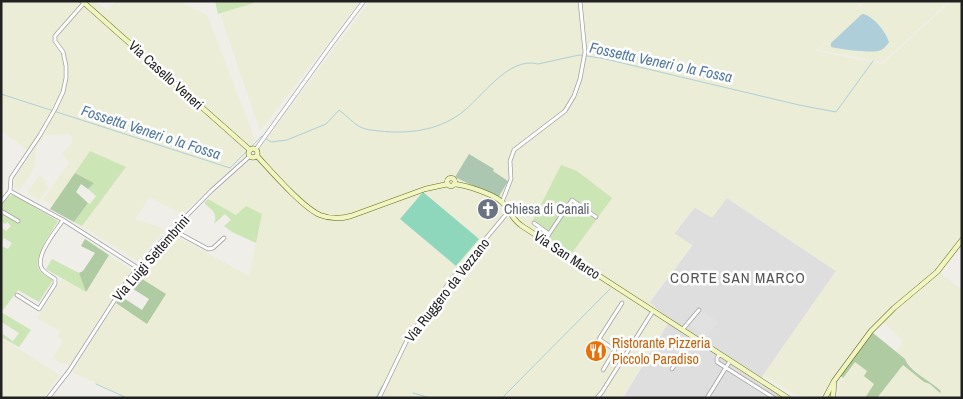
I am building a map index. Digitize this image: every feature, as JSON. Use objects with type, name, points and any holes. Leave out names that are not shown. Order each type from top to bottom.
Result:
[{"type":"street","points":[[249,151],[256,149],[330,45],[364,1]]},
{"type":"street","points":[[249,151],[257,156],[308,207],[318,214],[330,218],[351,216],[438,185],[448,183],[451,186],[454,182],[468,186],[502,202],[511,179],[510,161],[514,150],[565,111],[574,96],[580,79],[584,52],[580,1]]},
{"type":"street","points":[[1,202],[10,191],[11,178],[42,132],[63,92],[66,66],[63,52],[55,41],[55,36],[83,2]]},
{"type":"street","name":"Via Casello Veneri","points":[[83,2],[158,66],[249,151]]},
{"type":"street","points":[[256,149],[258,152],[257,156]]},
{"type":"street","name":"Via Luigi Settembrini","points":[[48,398],[69,371],[120,290],[173,230],[249,151]]},
{"type":"street","points":[[10,191],[62,220],[138,268]]},
{"type":"street","points":[[546,241],[572,200],[596,217]]},
{"type":"street","name":"Via San Marco","points":[[502,202],[518,224],[782,396],[788,398]]},
{"type":"street","points":[[1,211],[18,221]]},
{"type":"street","name":"Via Ruggero da Vezzano","points":[[379,398],[409,336],[452,279],[508,212]]},
{"type":"street","points":[[17,295],[39,309],[54,287],[55,279],[43,270],[40,260],[41,254],[62,220]]},
{"type":"street","points":[[534,223],[549,234]]},
{"type":"street","points":[[173,230],[208,249],[212,249],[224,238]]},
{"type":"street","points":[[825,398],[870,331],[937,272],[962,240]]},
{"type":"street","points":[[603,370],[616,350],[599,339],[628,294]]},
{"type":"street","points":[[682,330],[700,310]]},
{"type":"street","points":[[597,398],[653,311]]},
{"type":"street","points":[[672,369],[693,337]]},
{"type":"street","points":[[720,354],[717,361],[774,398]]},
{"type":"street","points":[[707,398],[730,361]]},
{"type":"street","points":[[833,398],[836,379]]},
{"type":"shaded area","points":[[727,198],[836,271],[758,383],[783,398],[623,398],[670,320],[649,303],[692,246],[674,234],[695,207]]},
{"type":"shaded area","points":[[701,311],[718,322],[707,337],[689,325]]},
{"type":"green space","points":[[1,1],[95,1],[107,10],[116,1],[184,1],[185,4],[207,15],[255,140],[247,154],[182,214],[150,197],[135,219],[165,229],[138,261],[82,226],[126,168],[90,151],[53,205],[43,200],[69,163],[62,154],[72,143],[71,134],[45,135],[36,148],[34,168],[19,191],[14,186],[14,179],[32,153],[1,131]]},
{"type":"green space","points":[[215,1],[254,1],[254,3],[218,14]]},
{"type":"green space","points":[[254,1],[360,1],[260,131],[220,14],[254,3]]},
{"type":"green space","points":[[370,1],[855,1],[862,8],[857,1],[949,1],[883,62],[818,50],[853,16],[816,51],[883,64],[951,1],[962,1],[962,127],[960,130],[962,131],[962,166],[959,170],[962,172],[962,235],[931,275],[881,316],[865,334],[838,369],[820,398],[798,396],[763,375],[836,271],[727,198],[712,218],[694,207],[674,233],[692,245],[649,302],[670,320],[622,398],[119,398],[120,394],[72,372],[116,303],[147,324],[166,294],[139,277],[173,234],[249,276],[262,214],[237,215],[208,199],[256,153]],"holes":[[[561,165],[611,198],[572,253],[532,221]]]},
{"type":"green space","points":[[90,151],[126,167],[82,226],[74,222],[88,203],[90,204],[96,196],[88,189],[94,183],[75,173]]},
{"type":"green space","points":[[469,154],[494,169],[493,171],[508,181],[498,198],[455,177]]},
{"type":"green space","points":[[561,165],[577,171],[612,198],[572,253],[548,237],[549,234],[532,222]]},
{"type":"green space","points":[[75,173],[94,183],[88,189],[81,184],[76,192],[88,203],[74,222],[50,209]]},
{"type":"green space","points":[[39,176],[47,181],[45,185],[49,187],[39,200],[27,192]]},
{"type":"green space","points":[[423,192],[479,239],[456,266],[400,219]]},
{"type":"green space","points":[[14,195],[58,221],[43,246],[38,260],[40,271],[53,280],[39,302],[18,290],[3,310],[1,309],[1,246],[8,249],[12,243],[4,238],[1,243],[1,227],[6,231],[11,226],[7,222],[5,224],[1,221],[1,208],[9,196]]},
{"type":"green space","points":[[208,199],[236,215],[246,206],[262,214],[256,243],[232,232],[224,226],[231,220],[225,214],[214,224],[215,214],[204,203]]},
{"type":"green space","points":[[85,239],[109,255],[86,292],[79,273],[83,271],[95,253],[81,246]]},
{"type":"green space","points":[[109,255],[132,270],[70,364],[61,363],[53,358],[63,341],[58,337],[59,331],[37,318],[62,279],[86,292]]},
{"type":"green space","points":[[52,259],[79,273],[86,292],[46,269]]},
{"type":"green space","points":[[940,273],[962,290],[962,398],[877,398],[903,365],[941,393],[941,390],[931,381],[927,381],[896,352],[901,346],[902,339],[883,322]]},
{"type":"green space","points":[[139,277],[166,294],[147,324],[116,303],[122,297],[142,310],[149,299],[130,287]]},
{"type":"green space","points":[[1,312],[31,330],[19,347],[1,337],[1,333],[13,341],[19,333],[3,323],[1,324]]},
{"type":"green space","points":[[873,333],[905,359],[911,368],[937,387],[941,391],[940,393],[903,365],[877,398],[865,398],[874,384],[864,376],[867,371],[855,362],[843,378],[839,374],[864,339],[867,340]]},
{"type":"green space","points":[[1,338],[60,375],[43,398],[1,398]]},
{"type":"green space","points":[[854,361],[868,371],[874,384],[865,398],[840,398],[838,395],[840,383]]},
{"type":"water","points":[[862,14],[870,17],[882,29],[889,42],[885,47],[871,52],[831,47],[831,43]]},
{"type":"waterway","name":"Fossetta Veneri o la Fossa","points":[[1,94],[230,168],[262,136],[271,142],[287,140],[326,124],[339,110],[357,125],[369,130],[401,132],[431,128],[460,114],[506,72],[516,66],[527,63],[538,64],[579,55],[601,58],[836,112],[873,61]]},
{"type":"waterway","points":[[502,398],[610,289]]},
{"type":"waterway","points":[[96,384],[127,398]]},
{"type":"waterway","points":[[376,398],[382,386]]},
{"type":"waterway","points":[[413,393],[431,398]]},
{"type":"place","name":"Chiesa di Canali","points":[[488,209]]},
{"type":"place","name":"Ristorante Pizzeria Piccolo Paradiso","points":[[596,351]]},
{"type":"district","name":"CORTE SAN MARCO","points":[[738,277]]}]
